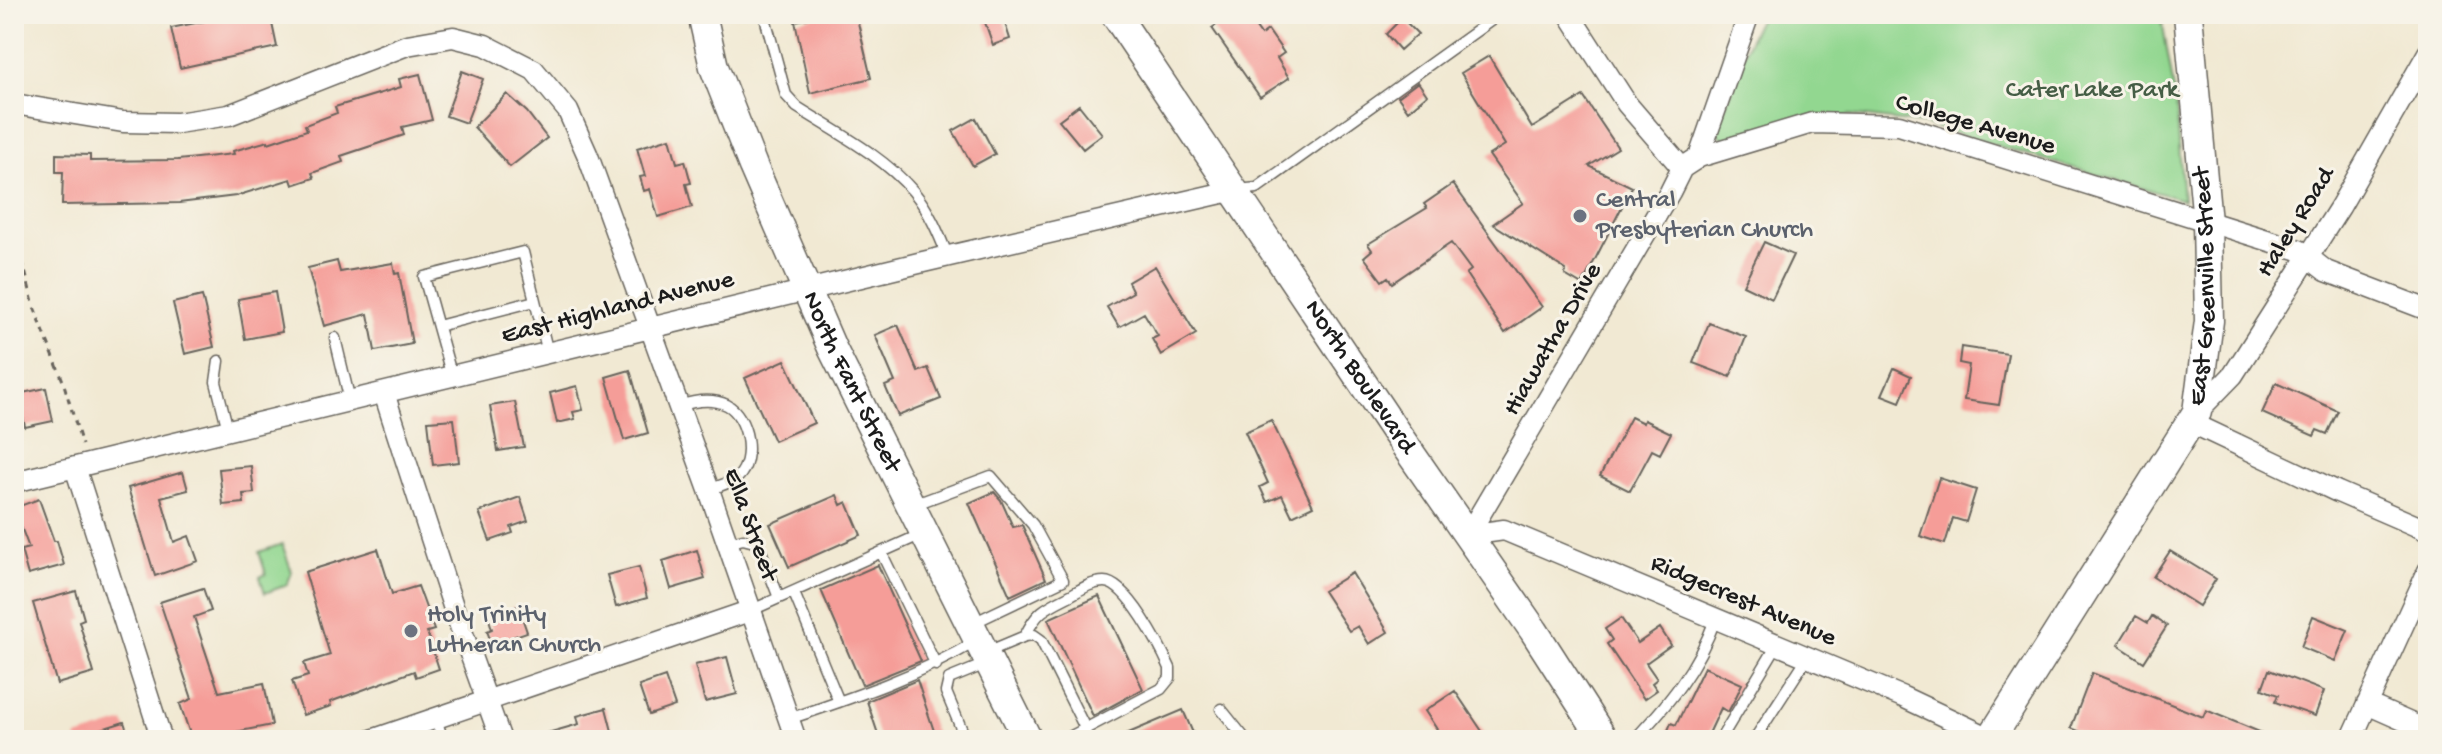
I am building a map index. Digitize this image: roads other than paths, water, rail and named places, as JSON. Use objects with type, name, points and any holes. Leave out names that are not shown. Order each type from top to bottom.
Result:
[{"type":"main road","name":"North Fant Street","points":[[702,14],[714,67],[832,348],[1028,740]]},
{"type":"main road","name":"North Boulevard","points":[[1115,14],[1395,431],[1534,631],[1604,740]]},
{"type":"main road","name":"East Greenville Street","points":[[1992,740],[2193,417],[2209,321],[2207,222],[2188,14]]},
{"type":"street","points":[[1569,14],[1627,104],[1690,163]]},
{"type":"street","name":"Hiawatha Drive","points":[[1468,535],[1690,163],[1749,14]]},
{"type":"street","name":"Ella Street","points":[[14,104],[123,122],[177,123],[229,115],[407,45],[453,37],[485,45],[534,70],[568,111],[588,156],[796,740]]},
{"type":"street","name":"Haley Road","points":[[2193,417],[2233,375],[2340,207],[2428,53]]},
{"type":"street","name":"College Avenue","points":[[1690,163],[1812,123],[1899,125],[2299,250],[2326,271],[2428,310]]},
{"type":"street","name":"East Highland Avenue","points":[[14,482],[1235,190]]},
{"type":"street","points":[[384,393],[501,740]]},
{"type":"street","points":[[2193,417],[2338,492],[2428,531]]},
{"type":"street","points":[[82,465],[162,740]]},
{"type":"street","name":"Ridgecrest Avenue","points":[[1468,535],[1504,530],[1903,697],[1992,740]]},
{"type":"street","points":[[2351,740],[2428,571]]},
{"type":"street","points":[[372,740],[752,610]]},
{"type":"street","points":[[2367,704],[2428,731]]},
{"type":"lane","points":[[764,14],[786,95],[797,107],[881,161],[913,191],[935,225],[948,257]]},
{"type":"lane","points":[[1235,190],[1257,188],[1500,14]]},
{"type":"lane","points":[[452,377],[424,277],[523,252],[548,353]]},
{"type":"lane","points":[[438,326],[535,301]]},
{"type":"lane","points":[[335,338],[350,401]]},
{"type":"lane","points":[[219,361],[216,382],[228,430]]},
{"type":"lane","points":[[678,406],[693,400],[708,400],[728,405],[740,418],[749,451],[747,462],[738,476],[709,490]]},
{"type":"lane","points":[[911,505],[991,476],[1033,525],[1063,580],[981,645],[949,679],[946,692],[966,740]]},
{"type":"lane","points":[[752,610],[925,533]]},
{"type":"lane","points":[[728,543],[743,539],[758,543],[779,598]]},
{"type":"lane","points":[[882,554],[936,665]]},
{"type":"lane","points":[[1025,636],[1041,610],[1092,584],[1112,583],[1129,598],[1170,668],[1170,678],[1161,689],[1064,740]]},
{"type":"lane","points":[[794,593],[839,702]]},
{"type":"lane","points":[[1634,740],[1688,677],[1715,620]]},
{"type":"lane","points":[[789,719],[936,665],[981,645],[1034,635],[1041,640],[1086,730]]},
{"type":"lane","points":[[1720,740],[1777,645]]},
{"type":"lane","points":[[1754,740],[1807,658]]},
{"type":"lane","points":[[1221,709],[1246,740]]},
{"type":"lane","points":[[436,719],[443,740]]},
{"type":"place","name":"Central Presbyterian Church","points":[[1580,216]]},
{"type":"place","name":"Holy Trinity Lutheran Church","points":[[411,631]]},
{"type":"park label","name":"Cater Lake Park","points":[[2092,91]]}]
